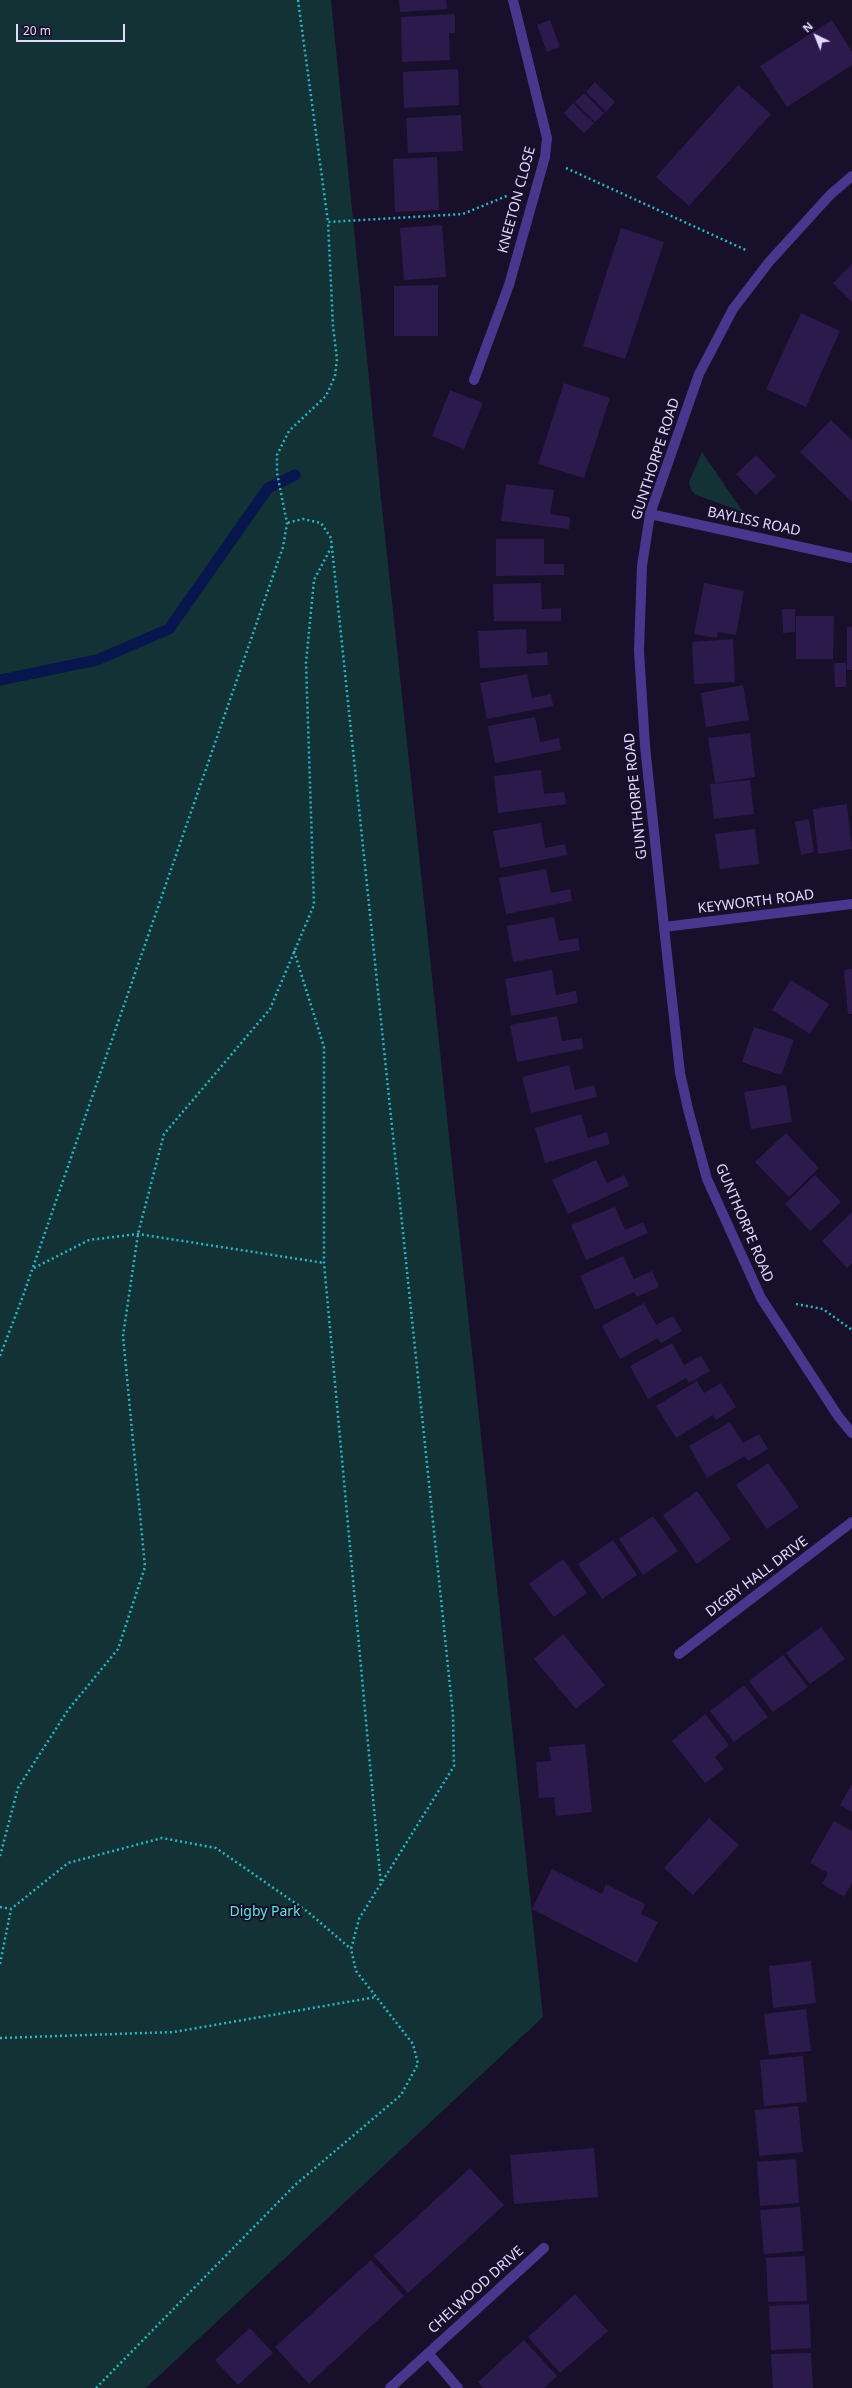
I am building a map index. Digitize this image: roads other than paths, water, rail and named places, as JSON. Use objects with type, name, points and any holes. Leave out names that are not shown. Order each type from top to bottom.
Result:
[{"type":"street","name":"KNEETON CLOSE","points":[[474,380],[509,285],[545,157],[547,138],[513,0]]},
{"type":"street","name":"GUNTHORPE ROAD","points":[[852,176],[830,194],[769,262],[733,309],[699,374],[650,514],[642,566],[639,651],[645,746],[680,1073],[707,1179],[761,1298],[838,1416],[852,1433]]},
{"type":"street","name":"BAYLISS ROAD","points":[[650,514],[852,558]]},
{"type":"street","name":"KEYWORTH ROAD","points":[[664,927],[852,904]]},
{"type":"street","name":"DIGBY HALL DRIVE","points":[[679,1654],[852,1522]]},
{"type":"street","name":"CHELWOOD DRIVE","points":[[390,2388],[544,2248]]},
{"type":"street","name":"CHELWOOD DRIVE","points":[[428,2354],[458,2388]]},
{"type":"waterway","points":[[0,680],[97,660],[169,629],[268,488],[295,475]]},
{"type":"park label","name":"Digby Park","points":[[265,1912]]}]
